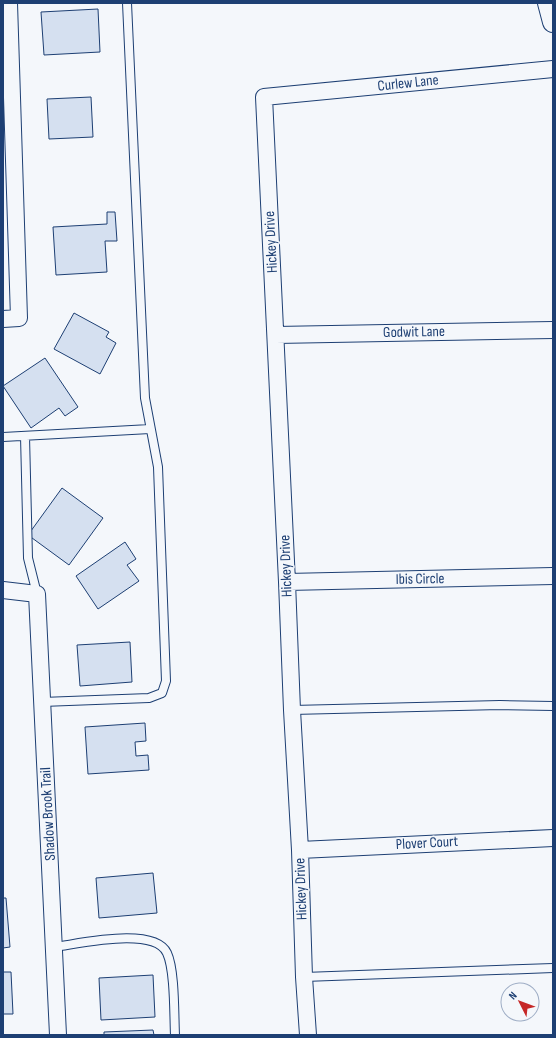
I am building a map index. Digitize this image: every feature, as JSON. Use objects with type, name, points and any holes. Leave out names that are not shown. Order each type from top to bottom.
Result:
[{"type":"street","points":[[9,3],[11,319]]},
{"type":"street","points":[[548,3],[553,22]]},
{"type":"street","name":"Curlew Lane","points":[[264,97],[553,69]]},
{"type":"street","name":"Hickey Drive","points":[[264,97],[292,710],[300,850],[304,977],[308,1035]]},
{"type":"street","name":"Godwit Lane","points":[[276,335],[553,330]]},
{"type":"street","name":"Ibis Circle","points":[[287,582],[553,576]]},
{"type":"street","points":[[3,590],[37,594]]},
{"type":"street","name":"Shadow Brook Trail","points":[[37,594],[58,1035]]},
{"type":"street","name":"Plover Court","points":[[300,850],[553,838]]},
{"type":"lane","points":[[42,702],[149,698],[162,693],[166,681],[158,468],[145,398],[127,3]]},
{"type":"lane","points":[[3,437],[150,429]]},
{"type":"lane","points":[[25,436],[28,558],[37,594]]},
{"type":"lane","points":[[292,710],[500,705],[553,706]]},
{"type":"lane","points":[[54,947],[124,938],[143,938],[156,942],[167,952],[172,967],[175,1035]]},
{"type":"lane","points":[[304,977],[553,968]]},
{"type":"building","points":[[98,9],[100,52],[44,55],[41,12]]},
{"type":"building","points":[[91,97],[93,137],[49,139],[47,99]]},
{"type":"building","points":[[107,212],[115,212],[117,241],[105,241],[107,272],[56,275],[53,227],[107,224]]},
{"type":"building","points":[[74,313],[109,332],[106,337],[116,343],[100,374],[54,349]]},
{"type":"building","points":[[45,358],[78,407],[65,416],[59,408],[31,428],[3,386]]},
{"type":"building","points":[[62,488],[103,518],[69,565],[28,535]]},
{"type":"building","points":[[125,542],[136,559],[127,565],[139,581],[98,609],[76,576]]},
{"type":"building","points":[[130,642],[132,682],[80,686],[77,645]]},
{"type":"building","points":[[145,723],[146,741],[135,742],[136,756],[148,755],[149,770],[88,774],[85,727]]},
{"type":"building","points":[[153,873],[157,913],[99,918],[96,878]]},
{"type":"building","points":[[3,898],[6,898],[10,947],[3,948]]},
{"type":"building","points":[[3,972],[11,972],[13,1014],[3,1014]]},
{"type":"building","points":[[153,975],[155,1017],[101,1020],[99,978]]},
{"type":"building","points":[[153,1030],[154,1035],[104,1035],[104,1032]]}]
